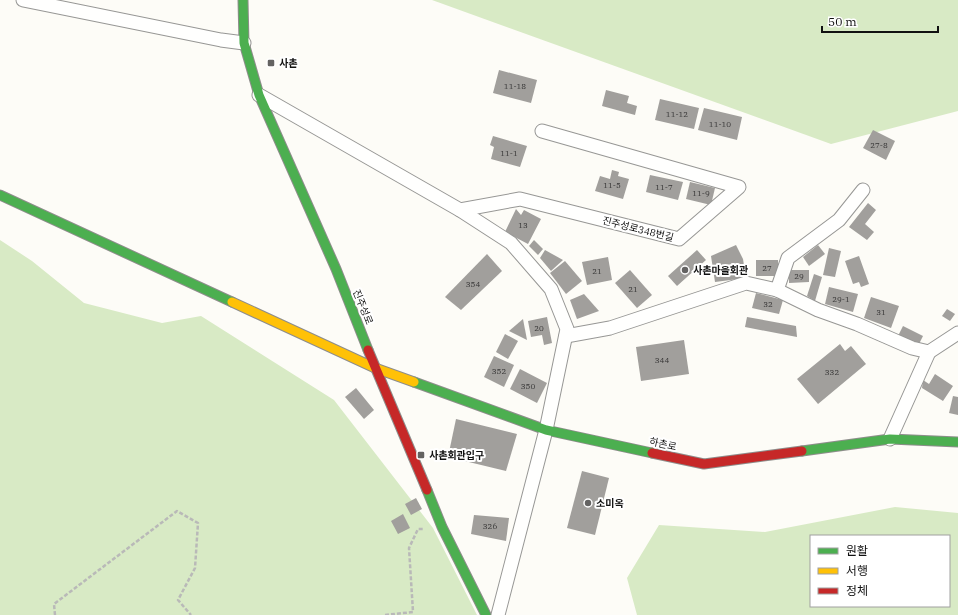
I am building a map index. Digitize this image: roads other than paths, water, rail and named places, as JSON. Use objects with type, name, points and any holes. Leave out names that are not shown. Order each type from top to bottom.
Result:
[{"type":"street","points":[[23,0],[221,40],[244,43]]},
{"type":"street","name":"진주성로","points":[[243,0],[244,43],[259,95],[336,269],[375,368],[442,526],[486,615]]},
{"type":"street","points":[[259,95],[460,210],[511,244],[551,289],[567,330],[546,430],[498,615]]},
{"type":"street","name":"진주성로348번길","points":[[460,210],[520,199],[679,239],[739,187],[542,131]]},
{"type":"street","points":[[776,290],[788,258],[839,220],[863,190]]},
{"type":"street","name":"하촌로","points":[[0,195],[375,368],[546,430],[704,464],[890,439],[958,442]]},
{"type":"street","points":[[566,336],[610,328],[746,283],[776,290],[818,310],[857,324],[912,348],[929,352]]},
{"type":"street","points":[[890,439],[929,352],[958,333]]},
{"type":"place","name":"사촌","points":[[271,63]]},
{"type":"place","name":"사촌마을회관","points":[[685,270]]},
{"type":"place","name":"사촌회관입구","points":[[421,455]]},
{"type":"place","name":"소미옥","points":[[588,503]]}]
